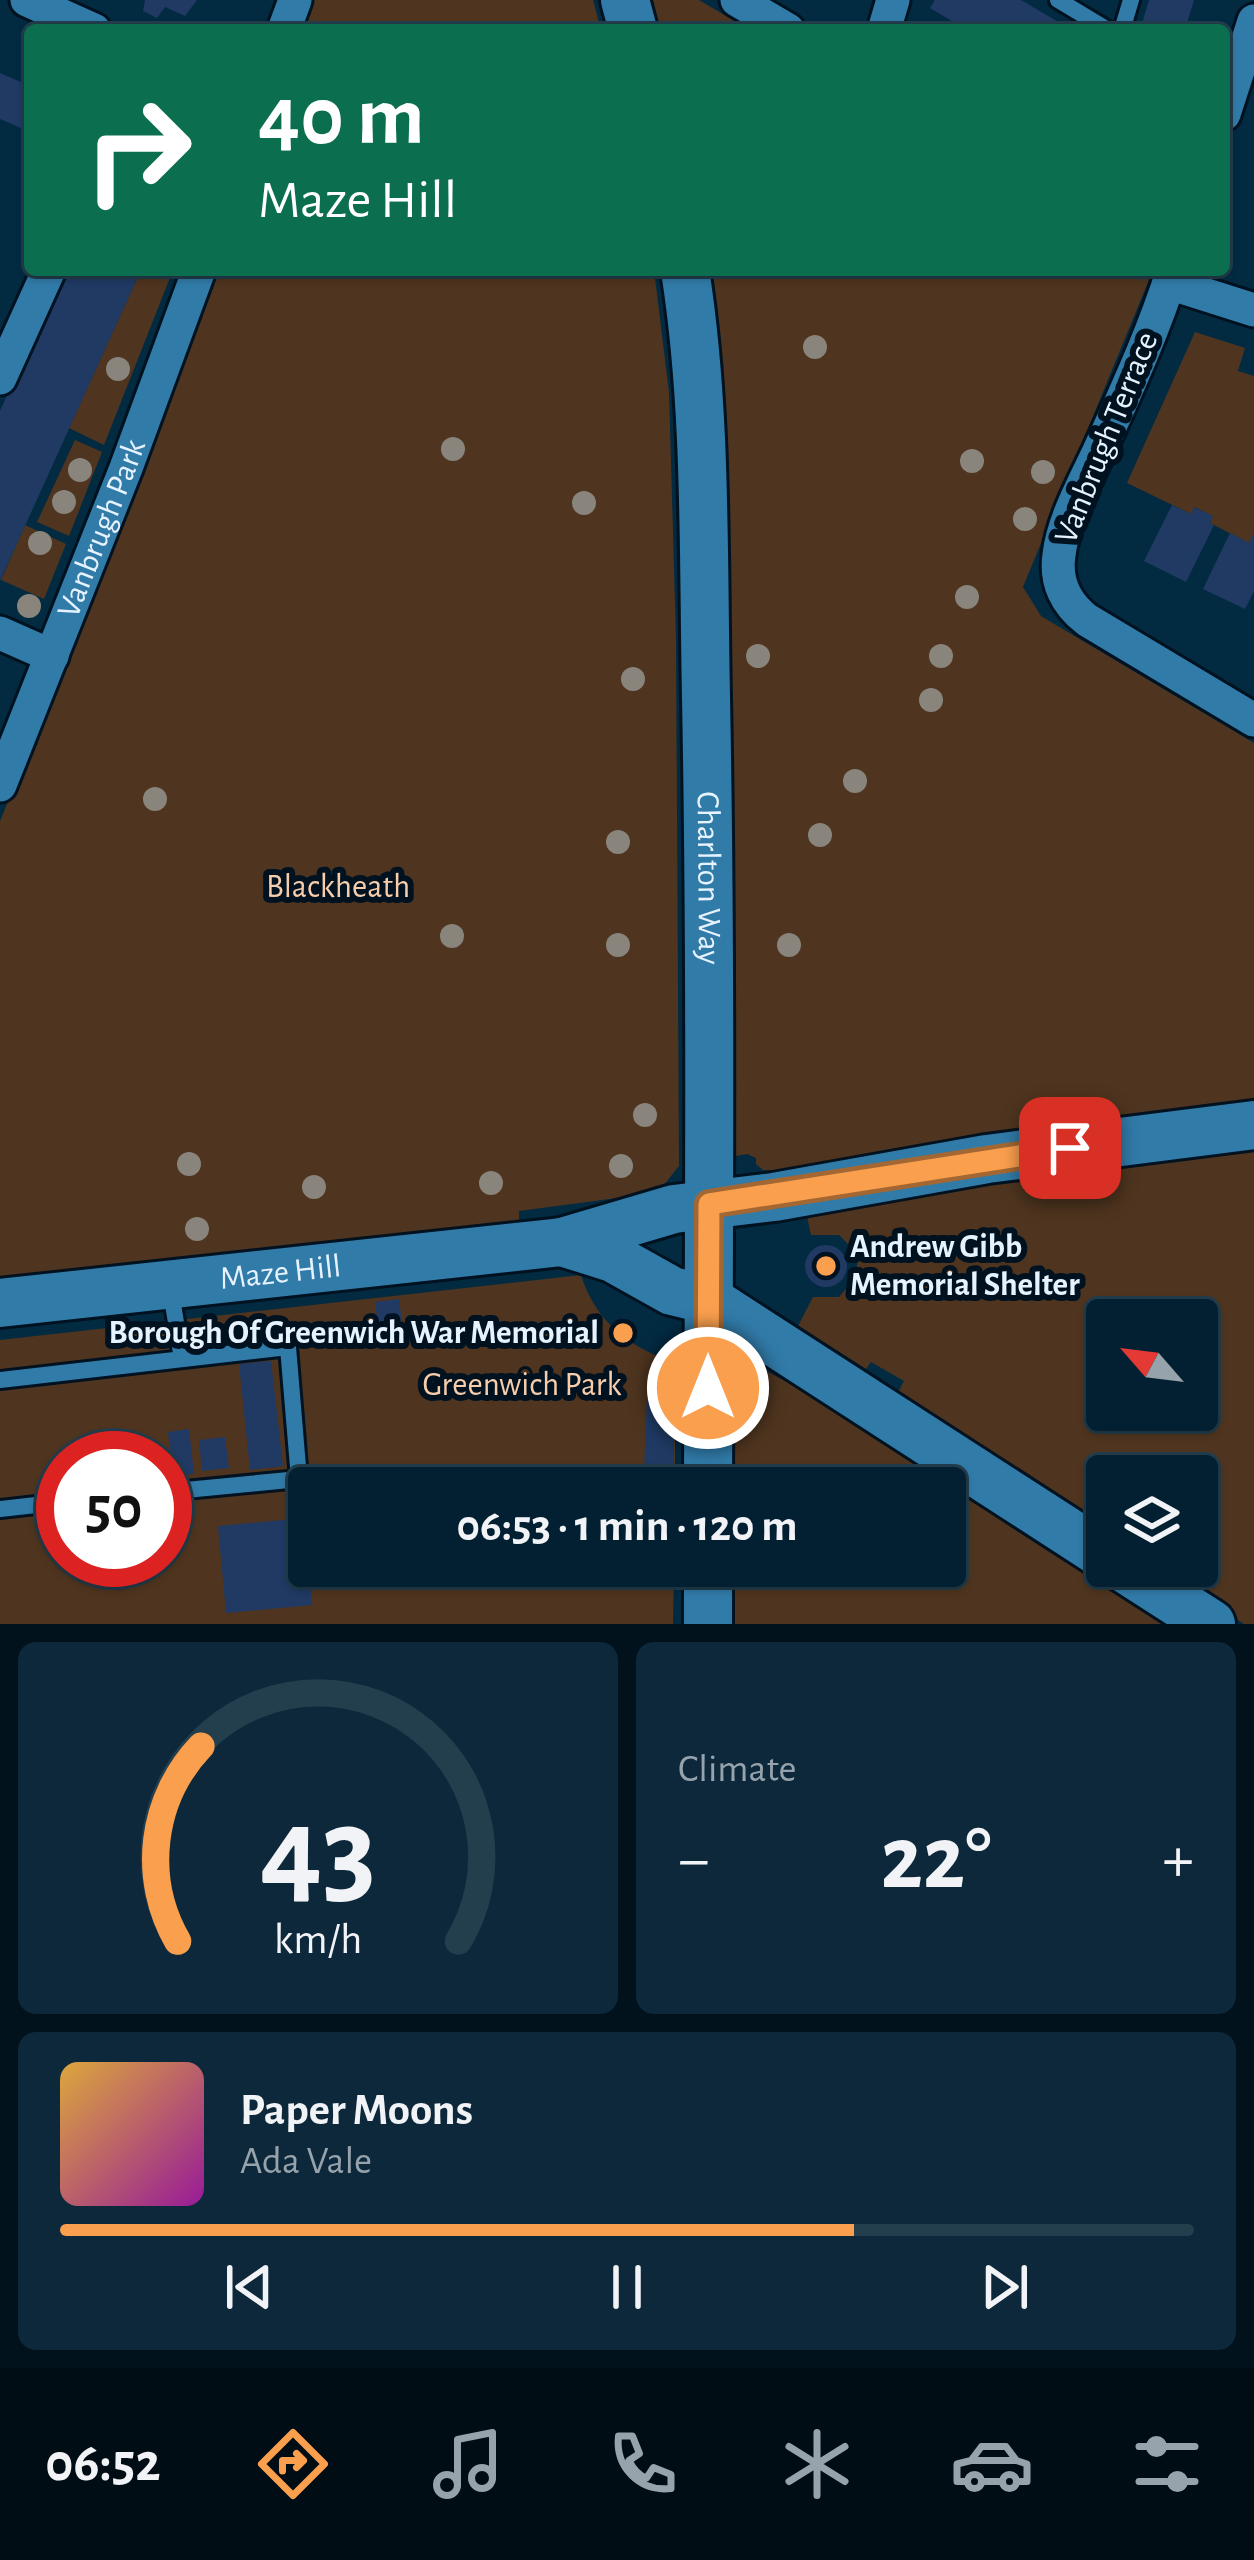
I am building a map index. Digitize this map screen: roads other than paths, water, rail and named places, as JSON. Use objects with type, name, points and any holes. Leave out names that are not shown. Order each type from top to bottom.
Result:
[{"type":"street","points":[[27,0],[81,24]]},
{"type":"street","points":[[740,1],[778,24]]},
{"type":"street","points":[[1230,92],[1254,21]]},
{"type":"street","points":[[0,378],[13,315],[44,276]]},
{"type":"street","name":"Vanbrugh Park","points":[[0,784],[198,276]]},
{"type":"street","name":"Charlton Way","points":[[686,276],[699,413],[704,591],[708,1467]]},
{"type":"street","points":[[1171,277],[1254,310]]},
{"type":"street","name":"Vanbrugh Terrace","points":[[1171,277],[1145,350],[1069,521],[1058,574],[1069,603],[1087,620],[1254,720]]},
{"type":"street","points":[[0,633],[52,656]]},
{"type":"street","name":"Maze Hill","points":[[582,1235],[674,1209],[774,1197],[987,1159],[1254,1125]]},
{"type":"street","name":"Maze Hill","points":[[0,1303],[582,1235],[630,1236],[685,1266],[709,1300],[1086,1543]]},
{"type":"street","points":[[708,1587],[708,1624]]},
{"type":"street","points":[[1154,1587],[1211,1624]]},
{"type":"lane","points":[[1058,0],[1098,24]]},
{"type":"lane","points":[[170,1285],[182,1359]]},
{"type":"lane","points":[[0,1380],[289,1347],[299,1479],[192,1489]]},
{"type":"lane","points":[[0,1509],[36,1505]]},
{"type":"place","name":"Andrew Gibb Memorial Shelter","points":[[826,1266]]},
{"type":"place","name":"Borough Of Greenwich War Memorial","points":[[623,1333]]},
{"type":"park label","name":"Blackheath","points":[[338,887]]},
{"type":"park label","name":"Greenwich Park","points":[[522,1385]]}]
